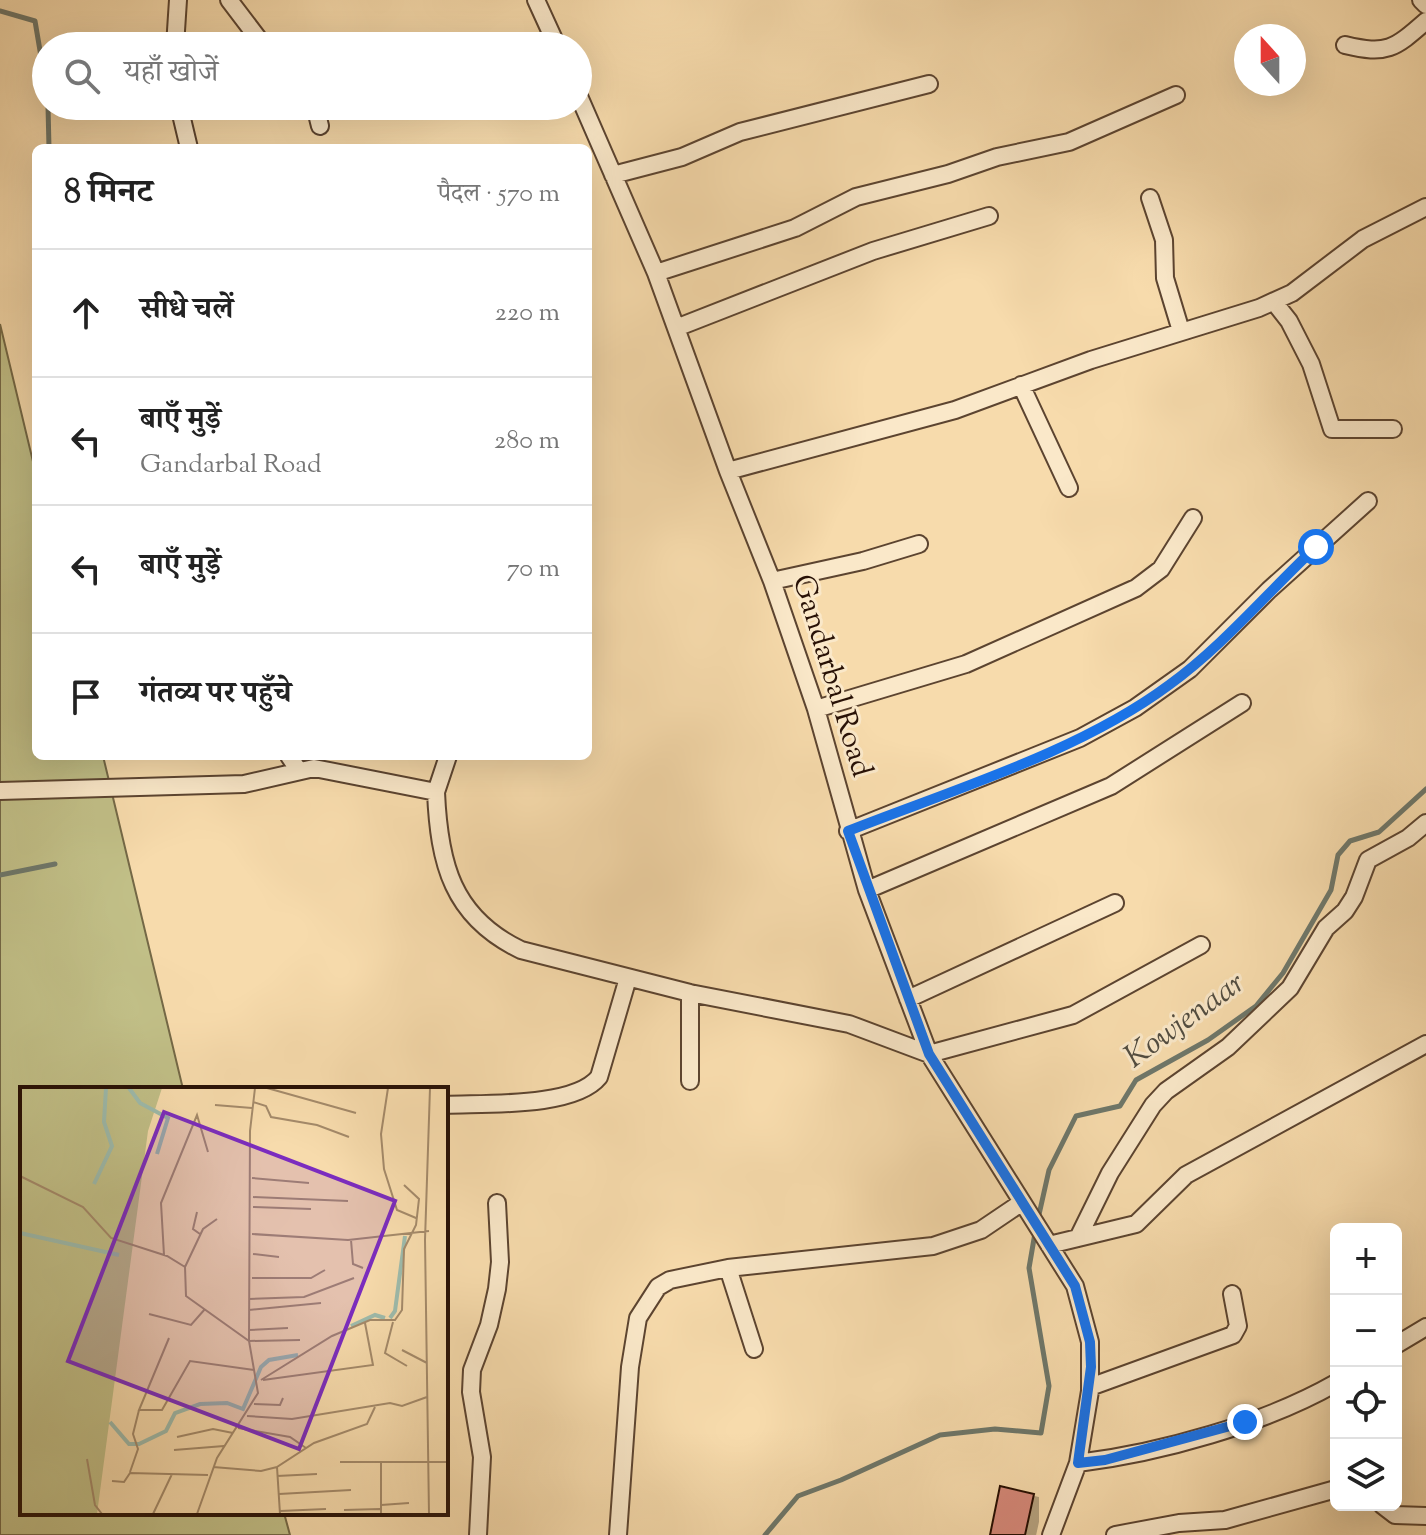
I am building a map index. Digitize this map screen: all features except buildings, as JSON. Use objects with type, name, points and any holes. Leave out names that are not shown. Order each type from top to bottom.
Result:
[{"type":"street","points":[[176,32],[178,0]]},
{"type":"street","points":[[229,0],[253,32]]},
{"type":"street","points":[[536,0],[551,32]]},
{"type":"street","points":[[1421,0],[1426,5]]},
{"type":"street","points":[[1345,45],[1373,52],[1387,50],[1426,21]]},
{"type":"street","points":[[613,175],[682,157],[740,132],[929,84]]},
{"type":"street","points":[[656,273],[780,235],[810,223],[856,197],[948,174],[997,157],[1069,142],[1176,95]]},
{"type":"street","points":[[182,120],[188,144]]},
{"type":"street","points":[[318,120],[320,126]]},
{"type":"street","name":"Gandarbal Road","points":[[589,120],[656,273],[728,471],[772,581],[816,709],[867,890],[929,1054],[1075,1286],[1085,1316],[1090,1342],[1090,1387],[1078,1463],[1051,1535]]},
{"type":"street","points":[[1150,198],[1164,240],[1165,278],[1181,331]]},
{"type":"street","points":[[728,471],[955,410],[1021,385],[1274,302],[1363,239],[1426,207]]},
{"type":"street","points":[[676,328],[873,251],[989,216]]},
{"type":"street","points":[[1274,302],[1289,321],[1311,364],[1332,429],[1393,429]]},
{"type":"street","points":[[1021,385],[1069,488]]},
{"type":"street","points":[[848,831],[1080,738],[1135,708],[1190,669],[1269,590],[1368,501]]},
{"type":"street","points":[[816,709],[966,664],[1136,588],[1161,569],[1193,518]]},
{"type":"street","points":[[772,581],[863,561],[919,544]]},
{"type":"street","points":[[867,890],[1111,786],[1242,703]]},
{"type":"street","points":[[292,760],[299,771]]},
{"type":"street","points":[[447,760],[436,792],[442,852],[460,901],[471,917],[501,941],[521,950],[690,993],[849,1024],[929,1054],[1073,1015],[1201,945]]},
{"type":"street","points":[[0,791],[244,784],[299,771],[334,769],[436,792]]},
{"type":"street","points":[[1078,1238],[1110,1173],[1153,1105],[1174,1085],[1228,1047],[1290,988],[1326,928],[1345,911],[1354,897],[1368,860],[1408,838],[1426,823]]},
{"type":"street","points":[[908,999],[1115,903]]},
{"type":"street","points":[[448,1105],[558,1097],[587,1087],[599,1077],[628,978]]},
{"type":"street","points":[[690,993],[690,1081]]},
{"type":"street","points":[[1049,1245],[1136,1224],[1186,1175],[1426,1044]]},
{"type":"street","points":[[478,1535],[482,1457],[471,1392],[472,1370],[489,1325],[497,1289],[500,1262],[497,1203]]},
{"type":"street","points":[[618,1535],[630,1367],[638,1318],[648,1298],[670,1280],[728,1268],[933,1246],[981,1230],[1021,1204]]},
{"type":"street","points":[[728,1268],[754,1349]]},
{"type":"street","points":[[1090,1387],[1233,1335],[1238,1326],[1232,1294]]},
{"type":"street","points":[[1402,1341],[1426,1327]]},
{"type":"street","points":[[1078,1463],[1105,1460],[1245,1422],[1330,1386]]},
{"type":"street","points":[[1115,1535],[1179,1523],[1225,1520],[1330,1491]]},
{"type":"street","points":[[1390,1511],[1395,1515],[1426,1516]]},
{"type":"shaded area","points":[[0,324],[32,457],[32,760],[104,760],[183,1087],[20,1087],[20,1515],[285,1515],[290,1535],[0,1535]]},
{"type":"waterway","points":[[0,11],[35,21],[37,32]]},
{"type":"waterway","points":[[48,120],[49,144]]},
{"type":"waterway","name":"Kowjenaar","points":[[1038,1219],[1049,1170],[1076,1116],[1120,1106],[1136,1080],[1208,1040],[1256,1006],[1283,973],[1331,890],[1338,855],[1350,841],[1379,832],[1426,789]]},
{"type":"waterway","points":[[0,875],[55,864]]},
{"type":"waterway","name":"Kowjenaar","points":[[765,1535],[798,1496],[940,1435],[995,1429],[1041,1433],[1049,1386],[1029,1268],[1035,1233]]},
{"type":"route","points":[[1245,1422],[1105,1460],[1078,1463],[1091,1367],[1085,1316],[1075,1286],[1021,1205],[929,1054],[848,831],[1080,738],[1135,708],[1190,669],[1316,547]]}]
